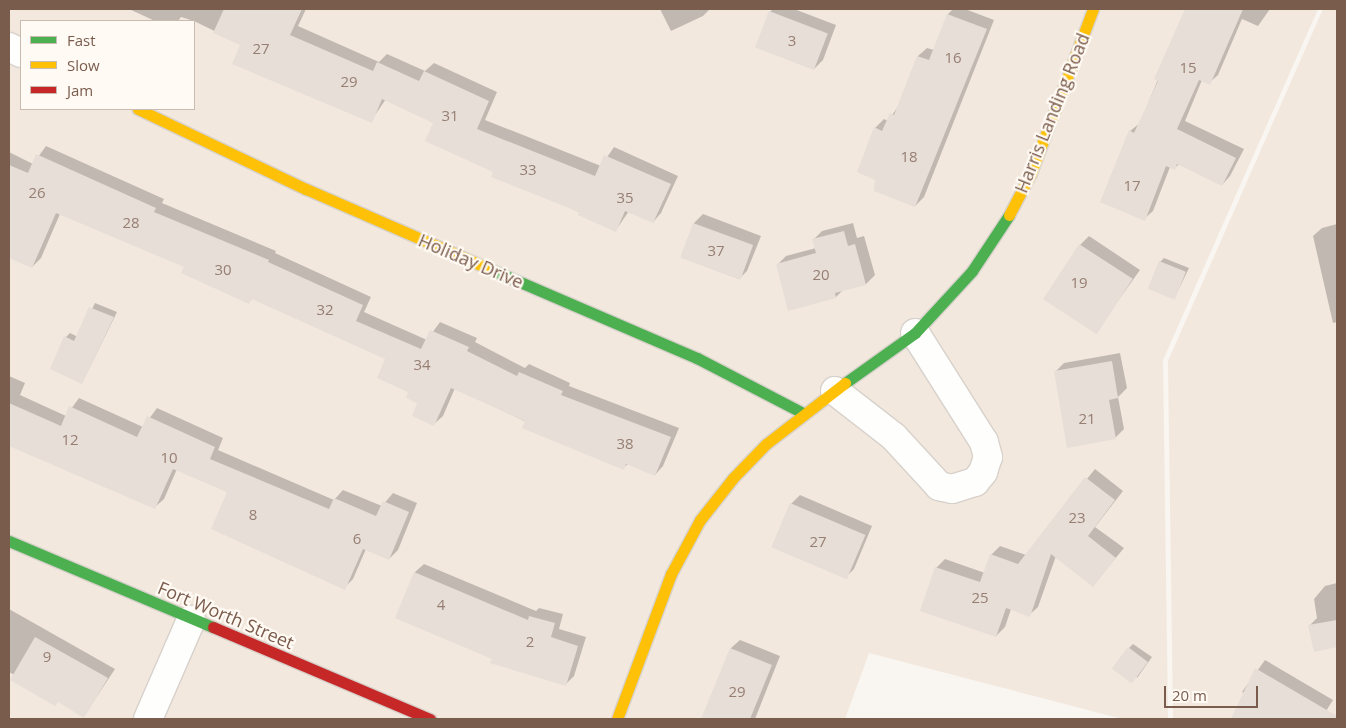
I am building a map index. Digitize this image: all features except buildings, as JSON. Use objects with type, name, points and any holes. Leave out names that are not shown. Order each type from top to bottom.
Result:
[{"type":"street","name":"Harris Landing Road","points":[[617,719],[672,574],[700,520],[732,478],[766,444],[803,413],[915,333],[972,271],[1001,229],[1031,173],[1093,9]]},
{"type":"street","name":"Holiday Drive","points":[[140,110],[306,190],[697,358],[803,413]]},
{"type":"street","points":[[835,391],[894,436],[939,486],[952,489],[975,482],[983,472],[988,457],[984,442],[915,333]]},
{"type":"street","name":"Fort Worth Street","points":[[9,541],[190,620],[430,719]]},
{"type":"street","points":[[148,719],[190,620]]},
{"type":"shaded area","points":[[9,9],[1318,9],[1163,360],[1168,719],[1122,719],[869,653],[845,719],[9,719]]},
{"type":"shaded area","points":[[1323,9],[1337,9],[1337,719],[1173,719],[1168,361]]},
{"type":"traffic: fast","points":[[845,383],[915,333],[972,271],[1009,215]]},
{"type":"traffic: fast","points":[[490,269],[697,358],[803,413]]},
{"type":"traffic: fast","points":[[9,541],[213,627]]},
{"type":"traffic: slow","points":[[1009,215],[1031,173],[1093,9]]},
{"type":"traffic: slow","points":[[140,110],[306,189],[490,269]]},
{"type":"traffic: slow","points":[[617,719],[671,574],[700,520],[733,478],[766,444],[845,383]]},
{"type":"traffic: jam","points":[[213,627],[430,719]]}]
